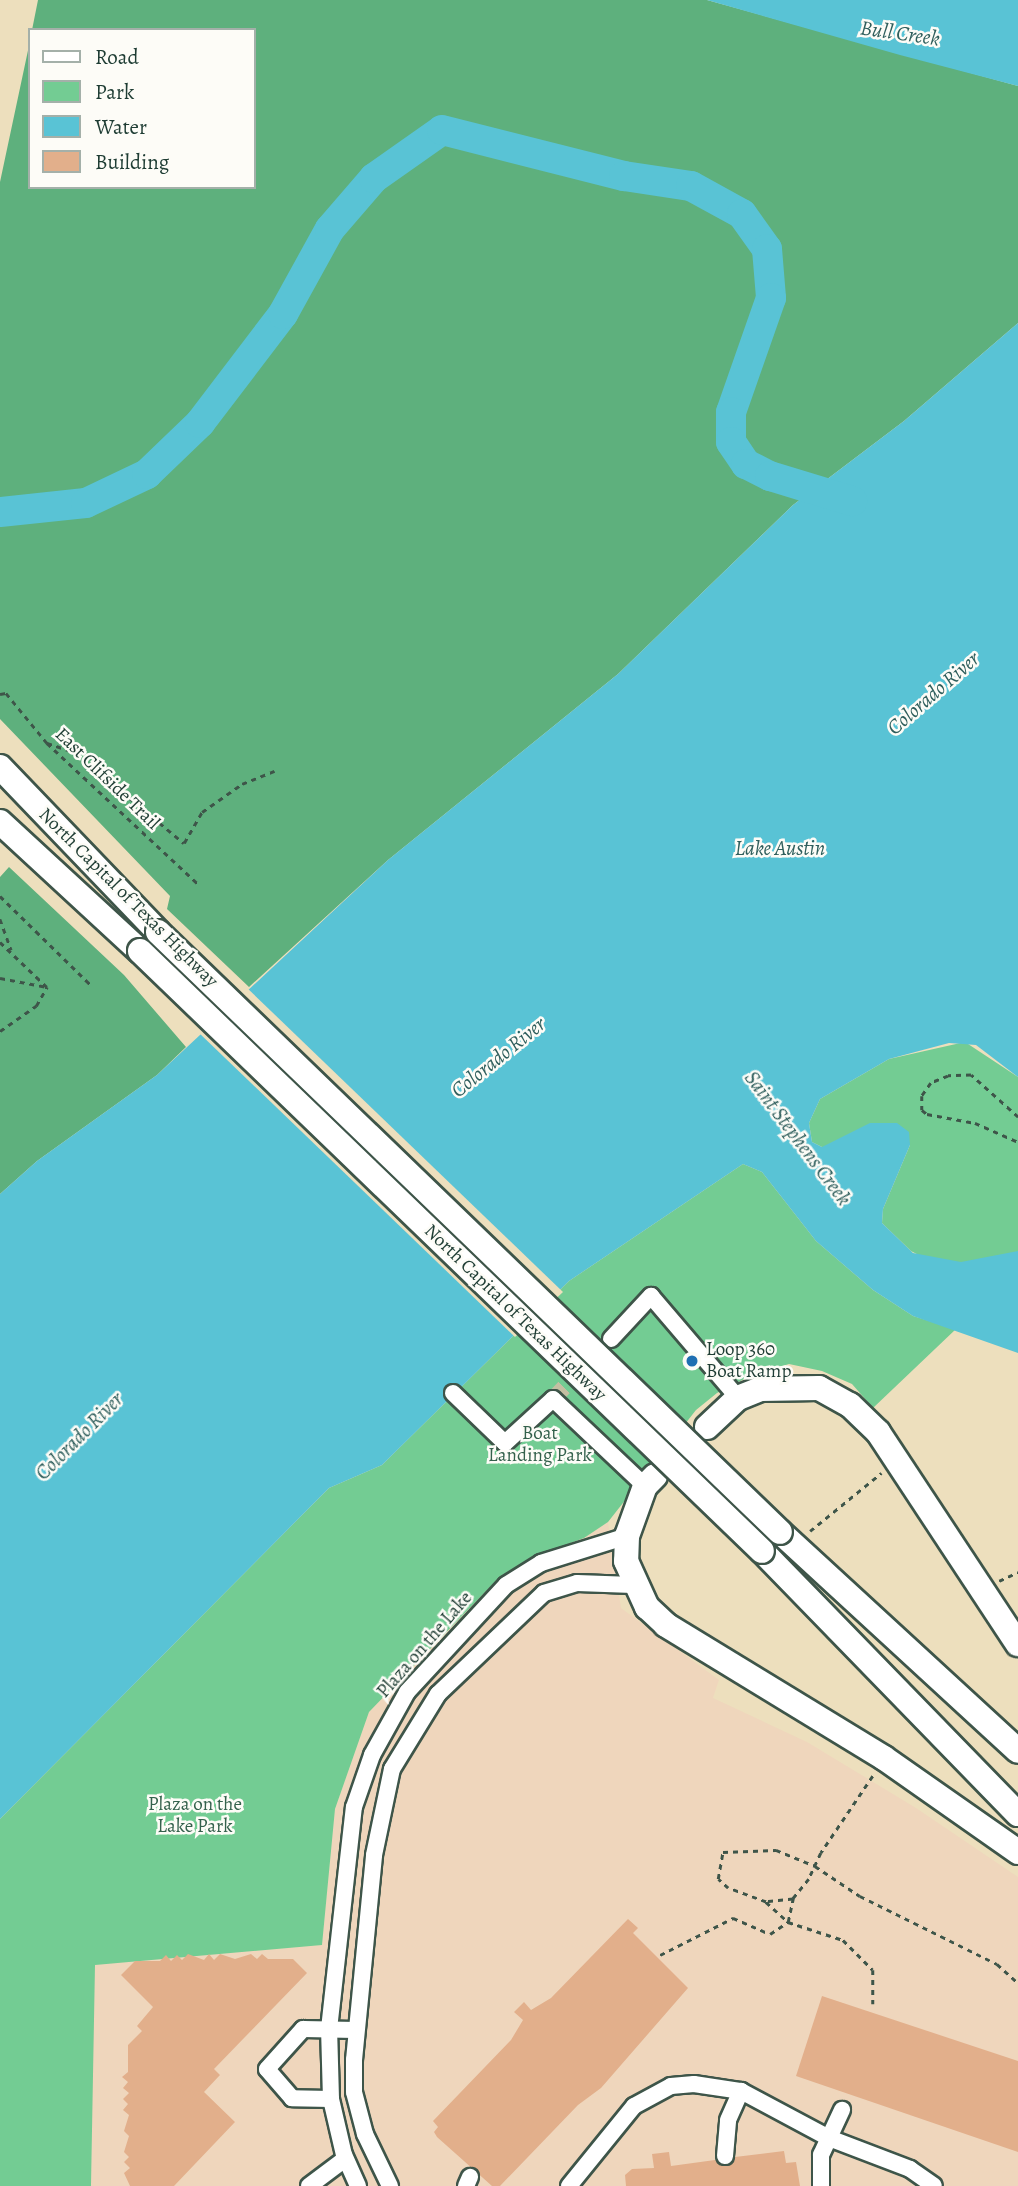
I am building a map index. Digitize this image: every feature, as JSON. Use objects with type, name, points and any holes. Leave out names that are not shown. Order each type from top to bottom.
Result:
[{"type":"highway","name":"North Capital of Texas Highway","points":[[0,767],[158,932],[784,1536],[1018,1751]]},
{"type":"highway","name":"North Capital of Texas Highway","points":[[0,822],[140,951],[762,1551],[1018,1814]]},
{"type":"highway","points":[[707,1427],[738,1398],[760,1389],[819,1388],[866,1416],[1018,1644]]},
{"type":"highway","points":[[650,1481],[627,1536],[626,1562],[633,1585],[666,1625],[884,1758],[1018,1852]]},
{"type":"street","points":[[611,1339],[651,1296],[738,1398]]},
{"type":"street","points":[[453,1393],[505,1443],[553,1399],[650,1481]]},
{"type":"street","name":"Plaza on the Lake","points":[[358,2186],[345,2159],[331,2099],[329,2029],[354,1807],[367,1766],[394,1710],[407,1692],[514,1578],[541,1563],[627,1536]]},
{"type":"street","points":[[390,2186],[365,2134],[354,2092],[356,2030],[382,1804],[392,1769],[413,1728],[438,1694],[544,1593],[577,1583],[633,1585]]},
{"type":"street","points":[[331,2099],[292,2098],[267,2068],[303,2029],[356,2030]]},
{"type":"street","points":[[569,2186],[626,2115],[651,2095],[671,2086],[694,2084],[741,2091],[830,2138],[910,2169],[934,2186]]},
{"type":"street","points":[[725,2155],[728,2120],[741,2091]]},
{"type":"street","points":[[821,2186],[821,2155],[842,2110]]},
{"type":"street","points":[[309,2186],[345,2159]]},
{"type":"path","name":"East Clifside Trail","points":[[0,694],[6,693],[47,743],[198,884]]},
{"type":"path","points":[[47,743],[75,752],[184,843],[202,812],[242,784],[274,771]]},
{"type":"path","points":[[0,897],[93,987]]},
{"type":"path","points":[[0,919],[12,953]]},
{"type":"path","points":[[0,943],[47,987]]},
{"type":"path","points":[[0,978],[47,987]]},
{"type":"path","points":[[0,1031],[36,1006],[47,987]]},
{"type":"path","points":[[1018,1116],[971,1075],[939,1080],[922,1096],[922,1110],[927,1114],[975,1123],[1018,1142]]},
{"type":"path","points":[[784,1536],[811,1530],[845,1506],[896,1459]]},
{"type":"path","points":[[660,1955],[733,1918],[770,1934],[788,1922],[793,1899],[884,1758]]},
{"type":"path","points":[[873,2004],[873,1970],[843,1940],[788,1922],[766,1902],[728,1888],[718,1879],[723,1852],[776,1850],[815,1866],[860,1896],[997,1964],[1018,1983]]},
{"type":"path","points":[[766,1902],[793,1899]]},
{"type":"shaded area","points":[[608,1522],[621,1608],[719,1680],[713,1698],[807,1742],[916,1808],[1018,1877],[1018,2186],[91,2186],[94,1964],[322,1945],[335,1809],[369,1712],[492,1585],[536,1556],[584,1538]]},
{"type":"green space","points":[[38,0],[707,0],[1018,86],[1018,323],[904,421],[793,505],[618,674],[388,860],[249,987],[167,909],[170,896],[0,719],[0,182],[28,50],[28,189],[256,189],[256,28],[32,28]]},
{"type":"green space","points":[[9,867],[124,975],[186,1047],[157,1075],[37,1161],[0,1194],[0,877]]},
{"type":"green space","points":[[965,1042],[1018,1077],[1018,1253],[962,1264],[928,1260],[911,1251],[882,1223],[883,1209],[910,1145],[822,1147],[812,1142],[809,1123],[820,1099],[889,1059]]},
{"type":"green space","points":[[743,1164],[762,1172],[816,1241],[873,1290],[913,1316],[956,1329],[873,1408],[852,1384],[822,1371],[789,1364],[750,1376],[717,1393],[696,1410],[608,1522],[584,1538],[536,1556],[492,1585],[369,1712],[335,1809],[322,1945],[95,1965],[91,2186],[0,2186],[0,1819],[329,1488],[382,1465],[569,1281]]},
{"type":"water","name":"Bull Creek","points":[[707,0],[1018,0],[1018,86],[900,55]]},
{"type":"water","name":"Lake Austin","points":[[1018,323],[1018,1077],[976,1045],[949,1043],[889,1059],[820,1099],[809,1123],[812,1142],[822,1147],[870,1123],[897,1123],[909,1132],[910,1145],[883,1209],[882,1223],[913,1253],[961,1262],[1018,1251],[1018,1353],[913,1316],[873,1290],[816,1241],[762,1172],[743,1164],[569,1281],[382,1465],[329,1488],[0,1819],[0,1194],[37,1161],[157,1075],[388,860],[618,674],[793,505],[904,421]]},
{"type":"pier","points":[[245,986],[563,1292],[515,1337],[197,1031]]},
{"type":"building","points":[[628,1919],[638,1928],[633,1933],[688,1988],[601,2088],[578,2105],[500,2186],[492,2186],[437,2137],[434,2132],[438,2127],[433,2121],[511,2040],[523,2020],[514,2012],[524,2002],[531,2010],[551,1998]]},
{"type":"building","points":[[188,1954],[204,1960],[209,1954],[214,1960],[220,1954],[235,1959],[251,1954],[257,1959],[262,1954],[268,1959],[293,1959],[307,1973],[214,2069],[220,2075],[204,2092],[235,2122],[174,2186],[130,2186],[124,2173],[130,2168],[124,2162],[129,2157],[124,2152],[129,2136],[124,2131],[129,2115],[123,2110],[128,2104],[123,2099],[129,2093],[123,2088],[128,2082],[122,2077],[128,2072],[128,2045],[142,2031],[137,2026],[153,2007],[121,1975],[135,1961],[160,1961],[166,1955],[171,1961],[177,1955],[182,1960]]},
{"type":"building","points":[[822,1996],[1018,2061],[1018,2152],[796,2076]]},
{"type":"building","points":[[784,2151],[786,2163],[796,2162],[800,2186],[626,2186],[625,2175],[632,2169],[654,2168],[652,2154],[669,2152],[671,2166],[715,2160],[725,2166],[735,2157]]},
{"type":"waterway","points":[[0,512],[86,503],[147,474],[200,423],[283,314],[330,229],[374,178],[442,130],[624,176],[691,186],[742,214],[767,249],[771,298],[731,412],[731,442],[746,464],[770,476],[852,501]]},
{"type":"tunnel","points":[[553,1399],[602,1348]]},
{"type":"place","name":"Loop 360 Boat Ramp","points":[[692,1361]]},
{"type":"water label","name":"Colorado River","points":[[933,693]]},
{"type":"water label","name":"Colorado River","points":[[498,1057]]},
{"type":"water label","name":"Saint Stephens Creek","points":[[798,1138]]},
{"type":"water label","name":"Colorado River","points":[[79,1436]]},
{"type":"park label","name":"Boat Landing Park","points":[[540,1445]]},
{"type":"park label","name":"Plaza on the Lake Park","points":[[195,1816]]}]
